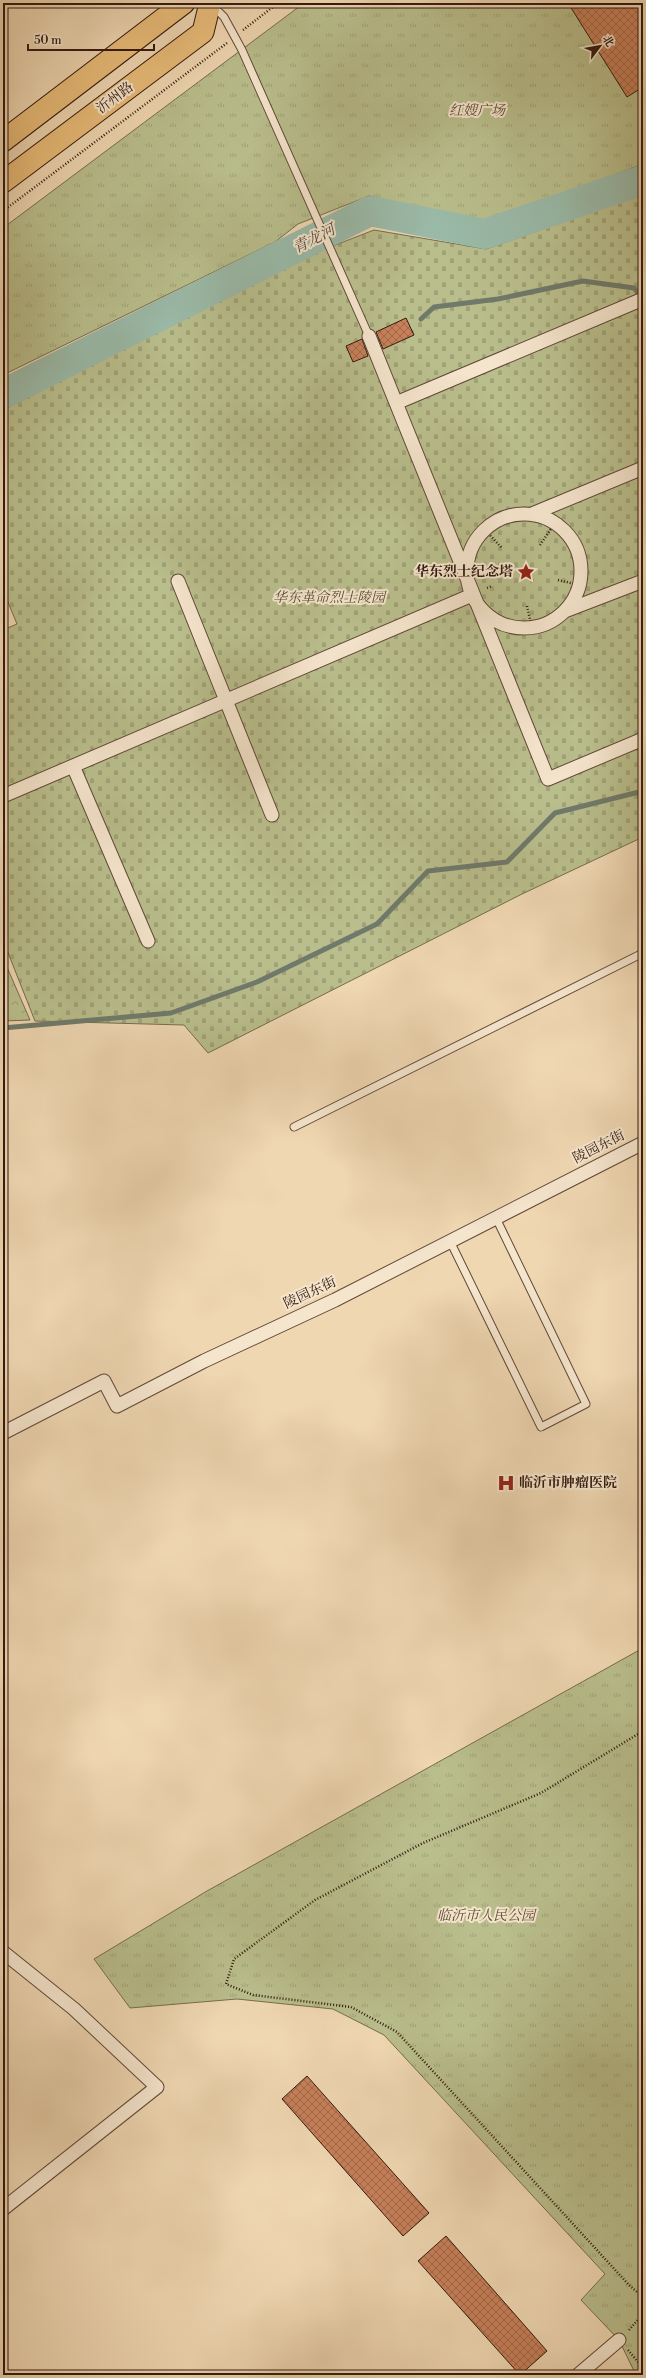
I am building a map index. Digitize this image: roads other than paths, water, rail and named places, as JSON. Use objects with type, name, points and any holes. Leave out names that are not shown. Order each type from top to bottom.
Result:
[{"type":"main road","points":[[3,141],[184,3]]},
{"type":"main road","name":"沂州路","points":[[3,182],[204,32],[210,3]]},
{"type":"street","points":[[396,404],[639,301]]},
{"type":"street","points":[[369,336],[472,595],[548,779],[643,739]]},
{"type":"street","points":[[532,514],[643,468]]},
{"type":"street","points":[[565,611],[576,596],[581,579],[581,561],[575,544],[564,529],[555,523],[532,514],[515,513],[498,519],[484,529],[474,542],[467,558],[466,576],[472,595],[481,608],[495,621],[513,627],[532,628],[550,622],[565,611],[643,581]]},
{"type":"street","points":[[178,581],[272,815]]},
{"type":"street","points":[[3,796],[472,595]]},
{"type":"street","points":[[73,766],[148,941]]},
{"type":"street","name":"陵园东街","points":[[3,1433],[104,1381],[117,1406],[204,1361],[335,1300],[643,1143]]},
{"type":"street","points":[[3,1952],[74,2009],[157,2086],[3,2209]]},
{"type":"street","points":[[578,2375],[619,2340]]},
{"type":"lane","points":[[210,3],[224,17],[242,50],[369,336]]},
{"type":"lane","points":[[294,1127],[643,953]]},
{"type":"lane","points":[[450,1241],[541,1427],[586,1404],[496,1218]]},
{"type":"waterway","name":"青龙河","points":[[3,394],[370,211],[485,234],[643,180]]},
{"type":"waterway","points":[[421,319],[434,307],[498,299],[583,281],[634,288],[642,298]]},
{"type":"waterway","points":[[3,1028],[171,1013],[257,982],[377,924],[428,871],[507,862],[555,813],[643,791]]},
{"type":"place","name":"华东烈士纪念塔","points":[[526,572]]},
{"type":"place","name":"临沂市肿瘤医院","points":[[506,1483]]},
{"type":"park label","name":"红嫂广场","points":[[477,111]]},
{"type":"park label","name":"华东革命烈士陵园","points":[[329,598]]},
{"type":"park label","name":"临沂市人民公园","points":[[486,1916]]}]
